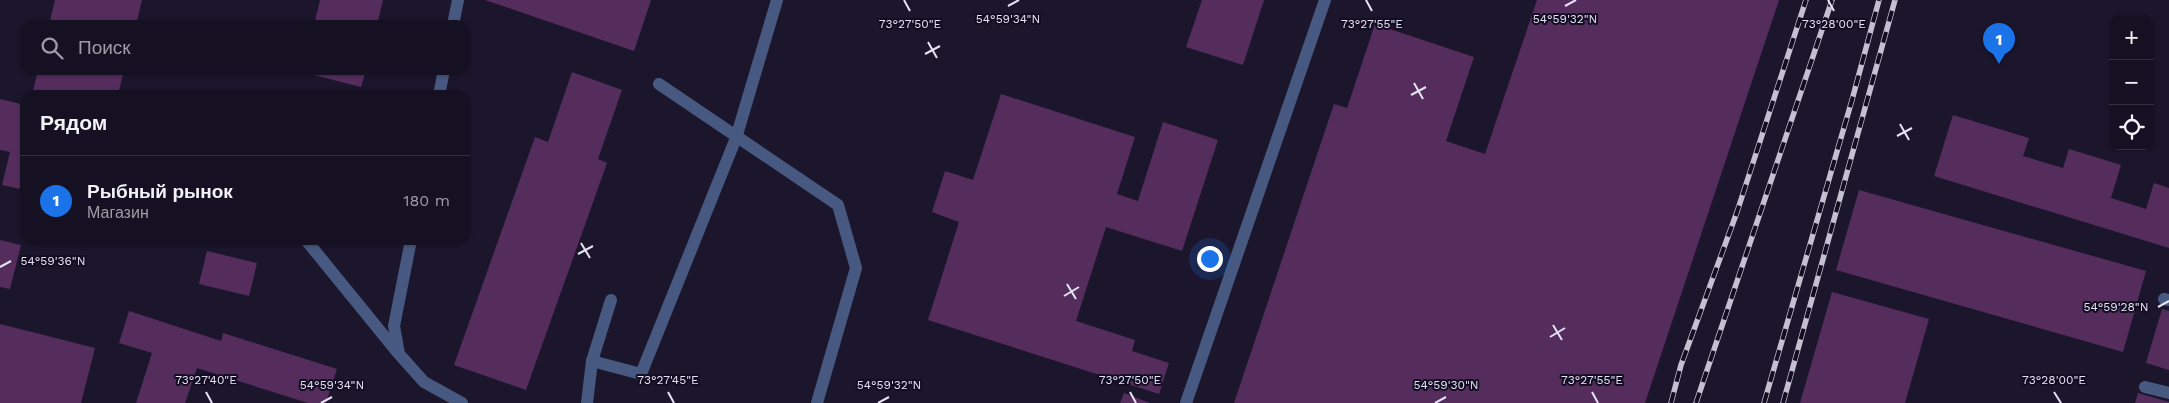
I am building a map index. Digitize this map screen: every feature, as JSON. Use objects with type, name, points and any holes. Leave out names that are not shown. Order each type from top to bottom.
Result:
[{"type":"lane","points":[[454,20],[458,0]]},
{"type":"lane","points":[[592,361],[642,374],[736,138],[776,0]]},
{"type":"lane","points":[[1186,403],[1325,0]]},
{"type":"lane","points":[[440,90],[443,75]]},
{"type":"lane","points":[[659,84],[736,138],[838,205],[856,268],[817,403]]},
{"type":"lane","points":[[310,245],[424,382],[462,403]]},
{"type":"lane","points":[[399,354],[394,326],[410,245]]},
{"type":"lane","points":[[587,403],[592,361],[611,300]]},
{"type":"lane","points":[[2145,386],[2169,393]]},
{"type":"building","points":[[55,0],[142,0],[137,20],[50,20]]},
{"type":"building","points":[[320,0],[383,0],[378,20],[315,20]]},
{"type":"building","points":[[485,0],[651,0],[634,51]]},
{"type":"building","points":[[1202,0],[1264,0],[1243,65],[1186,47]]},
{"type":"building","points":[[1537,0],[1779,0],[1645,403],[1234,403],[1334,104],[1347,108],[1375,24],[1474,57],[1446,141],[1485,154]]},
{"type":"building","points":[[572,72],[622,90],[598,159],[607,163],[526,390],[454,365],[535,137],[548,142]]},
{"type":"building","points":[[37,75],[123,75],[119,90],[33,90]]},
{"type":"building","points":[[314,75],[365,75],[361,87]]},
{"type":"building","points":[[1001,94],[1135,137],[1117,194],[1138,201],[1163,122],[1218,140],[1182,251],[1106,227],[1076,321],[1135,340],[1132,351],[1169,363],[1159,394],[928,320],[959,222],[932,212],[945,171],[973,180]]},
{"type":"building","points":[[0,99],[20,104],[20,189],[2,185],[10,152],[0,150]]},
{"type":"building","points":[[1953,115],[2029,138],[2023,156],[2063,168],[2069,149],[2121,165],[2111,198],[2146,209],[2154,183],[2169,188],[2169,248],[1934,176]]},
{"type":"building","points":[[1859,190],[2146,271],[2123,352],[1836,270]]},
{"type":"building","points":[[0,240],[21,245],[10,289],[0,287]]},
{"type":"building","points":[[207,251],[257,263],[249,296],[199,284]]},
{"type":"building","points":[[1832,292],[1929,319],[1905,403],[1800,403]]},
{"type":"building","points":[[2162,309],[2169,311],[2169,370],[2146,363]]},
{"type":"building","points":[[129,311],[221,341],[223,333],[337,369],[326,403],[308,403],[197,368],[185,403],[136,403],[152,353],[119,343]]},
{"type":"building","points":[[0,324],[95,348],[81,403],[0,403]]},
{"type":"building","points":[[1124,393],[1150,403],[1120,403]]},
{"type":"building","points":[[2138,393],[2169,402],[2169,403],[2135,403]]},
{"type":"railway","points":[[1671,403],[1681,365],[1737,212],[1806,0]]},
{"type":"railway","points":[[1696,403],[1832,0]]},
{"type":"railway","points":[[1764,403],[1879,0]]},
{"type":"railway","points":[[1783,403],[1895,0]]},
{"type":"place","name":"Рыбный рынок","points":[[1999,64]]}]
